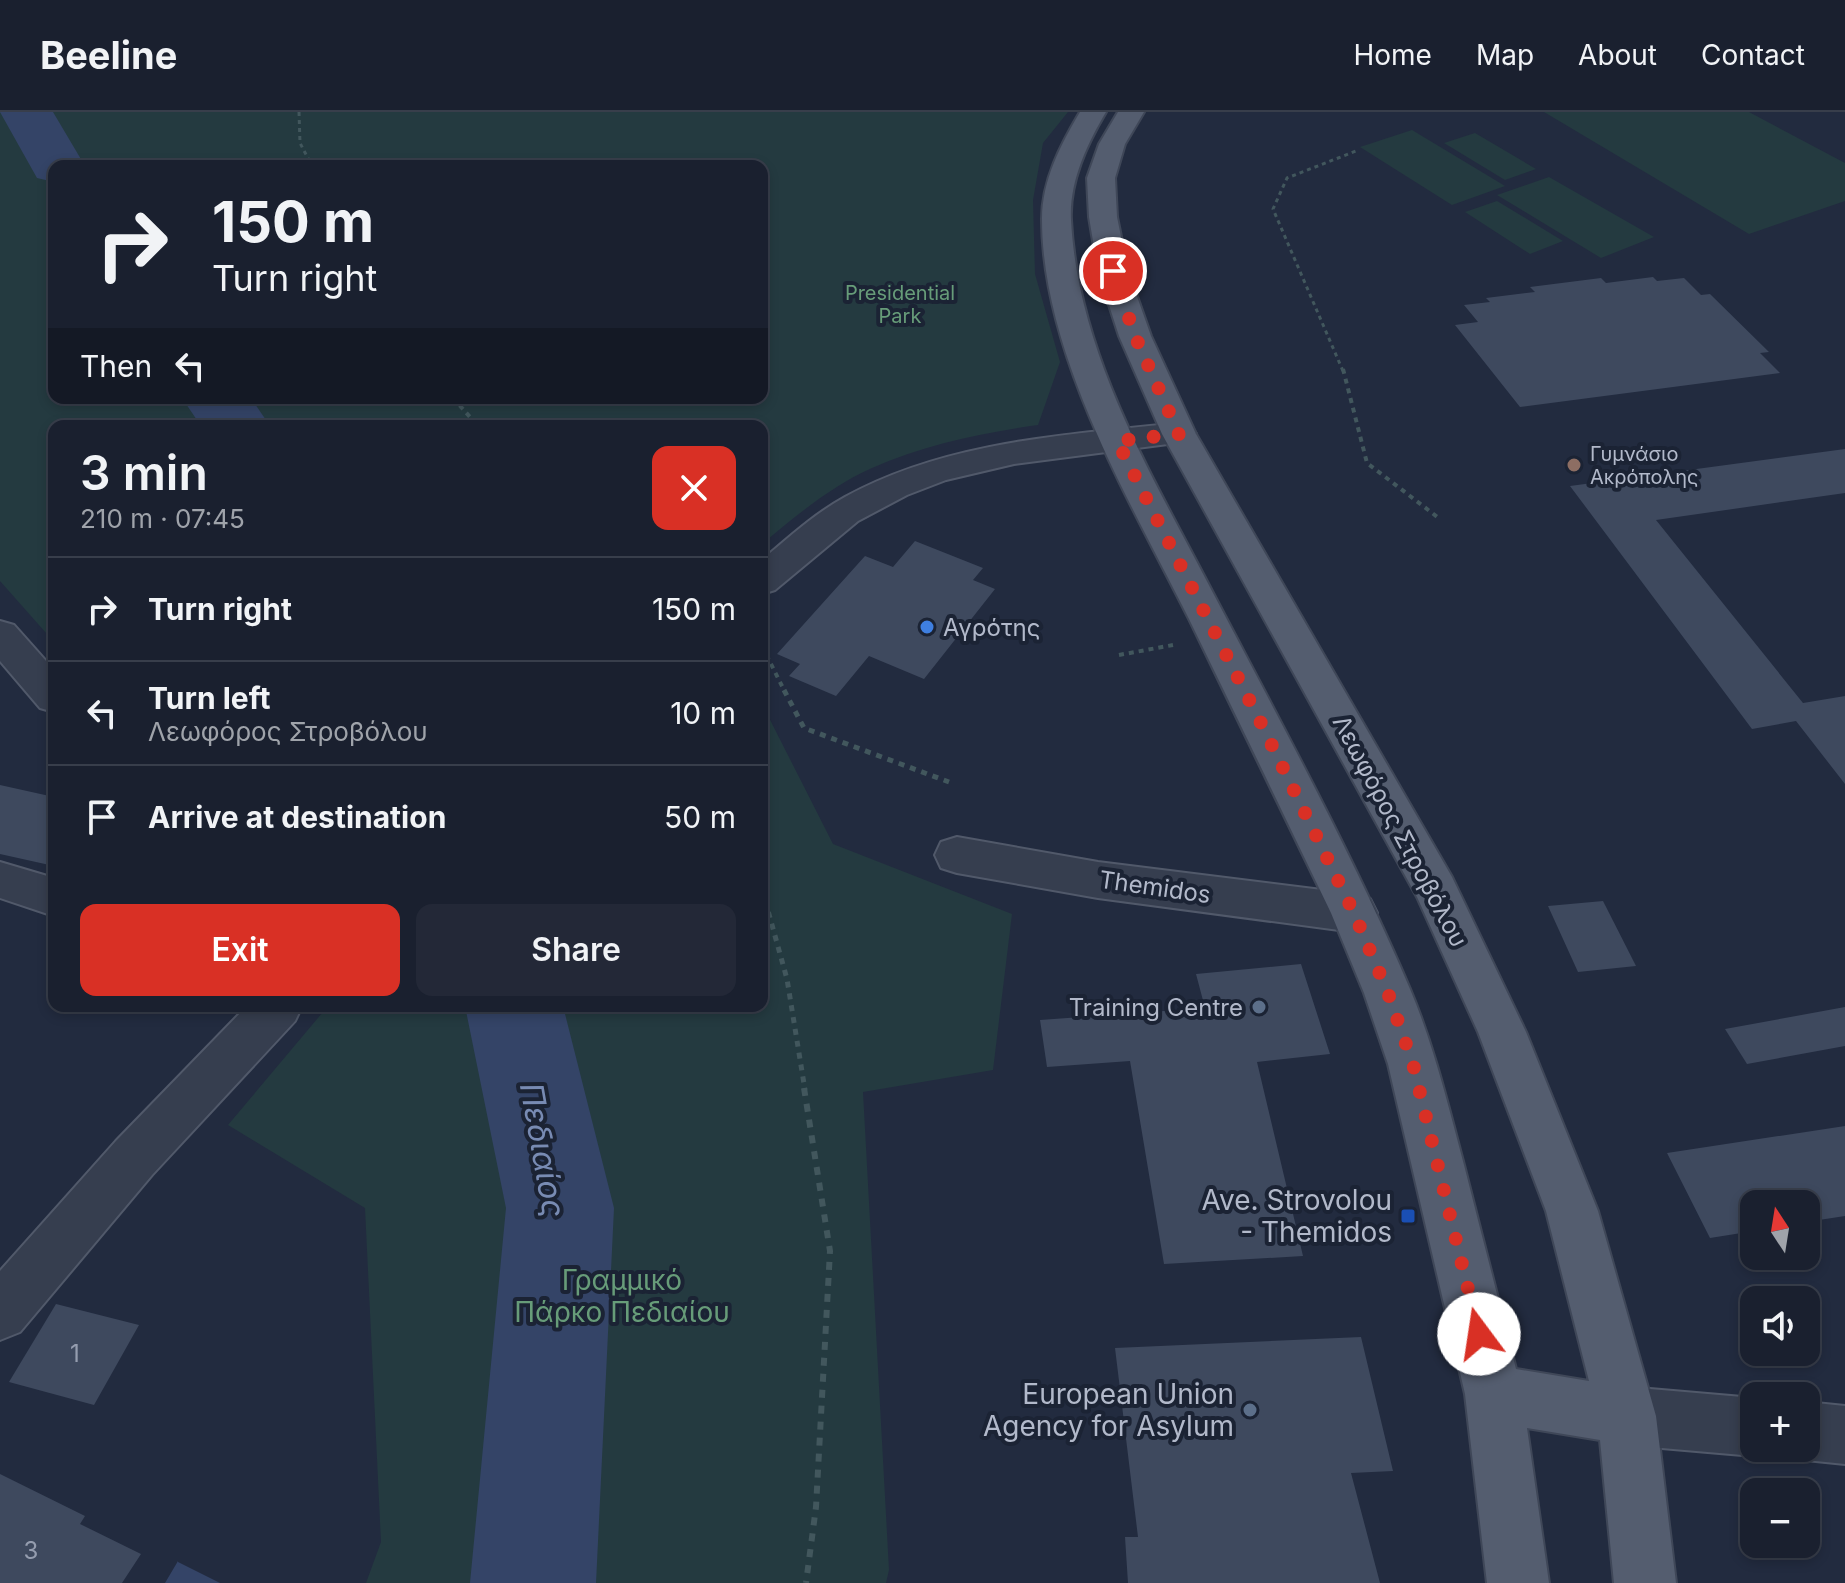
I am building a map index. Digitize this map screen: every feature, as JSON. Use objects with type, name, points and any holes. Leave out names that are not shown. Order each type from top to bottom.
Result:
[{"type":"main road","points":[[1093,112],[1071,154],[1056,217],[1062,273],[1079,342],[1117,441],[1354,913],[1388,993],[1413,1064],[1494,1394],[1518,1583]]},
{"type":"main road","name":"Λεωφόρος Στροβόλου","points":[[1131,112],[1112,144],[1101,178],[1103,217],[1113,271],[1135,336],[1179,434],[1436,890],[1502,1032],[1572,1211],[1627,1416],[1645,1583]]},
{"type":"main road","points":[[1494,1394],[1627,1416]]},
{"type":"street","points":[[768,576],[859,504],[945,470],[1001,456],[1179,434]]},
{"type":"street","points":[[0,635],[48,690]]},
{"type":"street","name":"Themidos","points":[[957,855],[1098,880],[1354,913]]},
{"type":"street","points":[[0,880],[48,895]]},
{"type":"street","points":[[0,1312],[134,1158],[272,1012]]},
{"type":"street","points":[[1627,1416],[1740,1426]]},
{"type":"street","points":[[1820,1432],[1845,1435]]},
{"type":"path","points":[[299,112],[300,143],[309,160]]},
{"type":"path","points":[[1356,151],[1287,178],[1273,209],[1342,366],[1367,463],[1440,519]]},
{"type":"path","points":[[458,404],[473,420]]},
{"type":"path","points":[[1119,655],[1173,645]]},
{"type":"path","points":[[768,658],[804,728],[949,782]]},
{"type":"path","points":[[768,911],[787,979],[830,1251],[816,1507],[806,1583]]},
{"type":"green space","name":"Presidential Park","points":[[0,112],[1068,112],[1043,143],[1033,200],[1035,274],[1060,362],[1038,425],[954,441],[872,468],[828,493],[768,539],[768,420],[48,420],[48,635],[0,581]]},
{"type":"green space","points":[[1544,112],[1749,112],[1845,163],[1845,201],[1749,234]]},
{"type":"green space","points":[[1412,130],[1505,186],[1452,205],[1360,147]]},
{"type":"green space","points":[[1475,133],[1536,169],[1505,180],[1444,143]]},
{"type":"green space","points":[[1549,177],[1654,237],[1601,258],[1497,195]]},
{"type":"green space","points":[[1497,201],[1563,241],[1530,254],[1465,212]]},
{"type":"green space","name":"Γραμμικό Πάρκο Πεδιαίου","points":[[768,716],[833,844],[1012,914],[993,1070],[863,1092],[889,1570],[886,1583],[366,1583],[381,1542],[365,1208],[228,1125],[323,1012],[768,1012]]},
{"type":"water","points":[[178,1562],[220,1583],[165,1583]]},
{"type":"building","points":[[1653,277],[1657,281],[1684,278],[1701,295],[1710,294],[1769,352],[1760,353],[1780,373],[1520,407],[1455,325],[1478,322],[1464,305],[1490,302],[1486,298],[1535,292],[1530,287],[1601,278],[1606,283]]},
{"type":"building","points":[[1845,449],[1845,493],[1656,520],[1803,703],[1845,696],[1845,784],[1796,721],[1752,729],[1570,486]]},
{"type":"building","points":[[915,541],[983,568],[973,580],[995,589],[924,679],[869,656],[836,696],[789,676],[800,664],[777,654],[865,556],[893,567]]},
{"type":"building","points":[[0,785],[48,796],[48,865],[0,854]]},
{"type":"building","points":[[1603,901],[1636,966],[1578,972],[1548,906]]},
{"type":"building","points":[[1301,964],[1330,1054],[1257,1062],[1303,1256],[1164,1264],[1130,1061],[1047,1067],[1040,1020],[1205,1008],[1196,974]]},
{"type":"building","points":[[1845,1007],[1845,1046],[1747,1064],[1725,1029]]},
{"type":"building","points":[[1845,1126],[1845,1216],[1820,1220],[1820,1190],[1740,1190],[1740,1233],[1710,1238],[1667,1153]]},
{"type":"building","points":[[56,1304],[139,1325],[94,1405],[9,1382]]},
{"type":"building","points":[[1361,1337],[1393,1471],[1351,1473],[1380,1583],[1128,1583],[1125,1537],[1138,1537],[1115,1348]]},
{"type":"building","points":[[0,1474],[85,1516],[80,1524],[141,1554],[122,1583],[0,1583]]},
{"type":"waterway","name":"Πεδιαίος","points":[[26,112],[54,160]]},
{"type":"waterway","name":"Πεδιαίος","points":[[220,404],[232,420]]},
{"type":"waterway","name":"Πεδιαίος","points":[[515,1012],[560,1208],[533,1583]]},
{"type":"place","name":"Γυμνάσιο Ακρόπολης","points":[[1574,465]]},
{"type":"place","name":"Αγρότης","points":[[927,627]]},
{"type":"place","name":"Training Centre","points":[[1259,1007]]},
{"type":"place","name":"Ave. Strovolou - Themidos","points":[[1408,1216]]},
{"type":"place","name":"European Union Agency for Asylum","points":[[1250,1410]]},
{"type":"route","points":[[1113,271],[1135,336],[1179,434],[1117,441],[1259,719],[1354,913],[1388,993],[1413,1064],[1479,1334]]}]
